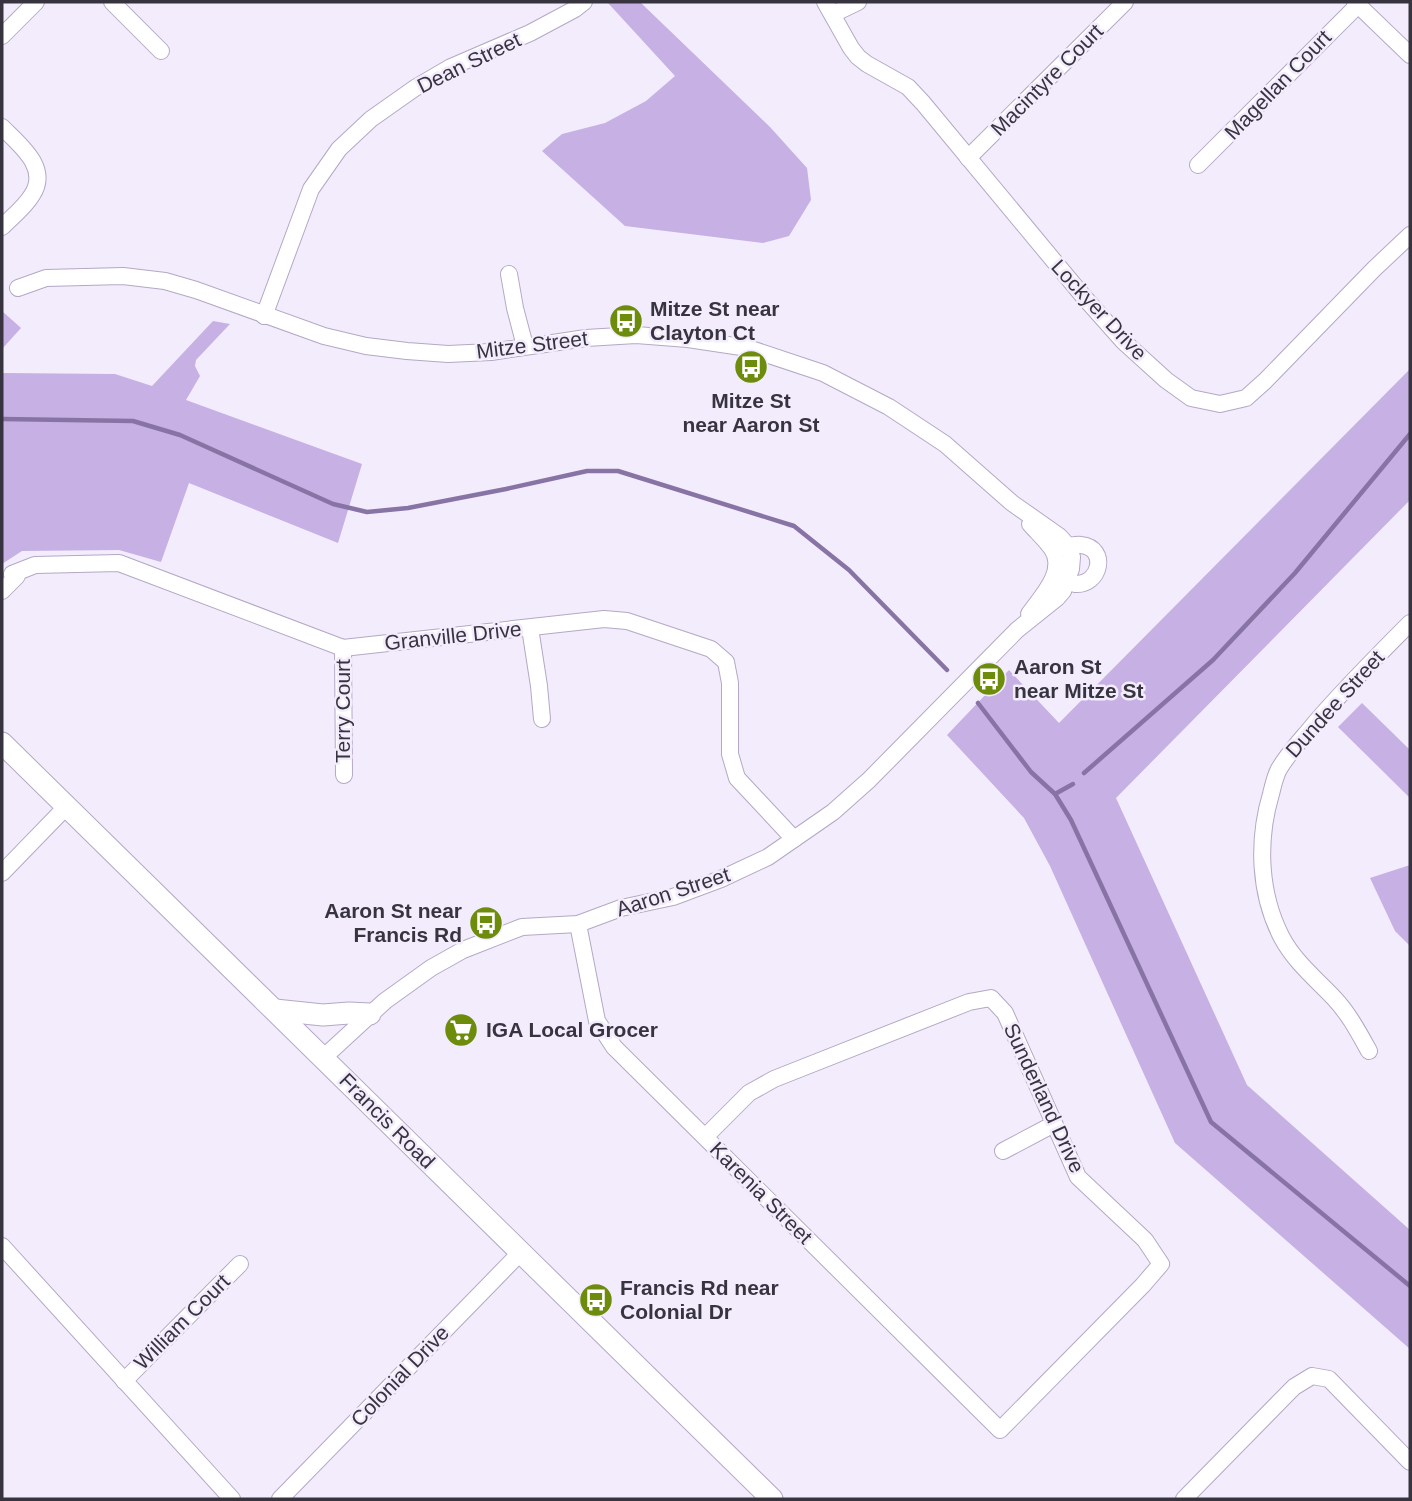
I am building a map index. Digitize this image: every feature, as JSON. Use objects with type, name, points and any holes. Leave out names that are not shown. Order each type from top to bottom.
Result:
[{"type":"main road","name":"Francis Road","points":[[2,743],[772,1499]]},
{"type":"main road","points":[[275,1010],[323,1015],[370,1014]]},
{"type":"street","points":[[2,36],[36,2]]},
{"type":"street","points":[[112,2],[161,51]]},
{"type":"street","name":"Dean Street","points":[[264,316],[312,189],[339,149],[371,119],[415,88],[451,67],[530,33],[584,2]]},
{"type":"street","points":[[829,8],[858,2]]},
{"type":"street","name":"Macintyre Court","points":[[968,158],[1125,2]]},
{"type":"street","points":[[1357,3],[1410,55]]},
{"type":"street","name":"Magellan Court","points":[[1198,166],[1357,3]]},
{"type":"street","name":"Lockyer Drive","points":[[829,8],[851,48],[859,57],[908,87],[1123,341],[1166,380],[1191,398],[1220,404],[1246,398],[1410,235]]},
{"type":"street","points":[[2,127],[28,154],[36,166],[38,177],[31,198],[2,227]]},
{"type":"street","points":[[509,274],[525,346]]},
{"type":"street","name":"Mitze Street","points":[[18,288],[46,278],[123,276],[164,281],[324,336],[407,351],[448,354],[491,352],[586,338],[636,335],[688,339],[762,352],[823,373],[889,407],[945,444],[1012,503],[1059,536],[1062,564]]},
{"type":"street","name":"Granville Drive","points":[[2,591],[17,576],[12,574],[35,565],[119,563],[343,648],[604,619],[627,621],[711,649],[726,662],[730,683],[730,754],[737,778],[794,839]]},
{"type":"street","name":"Aaron Street","points":[[323,1058],[408,983],[463,950],[522,927],[578,925],[621,908],[673,897],[721,880],[768,857],[833,812],[869,780],[1017,630],[1062,564]]},
{"type":"street","name":"Dundee Street","points":[[1369,1051],[1342,1008],[1303,967],[1283,939],[1268,906],[1262,870],[1262,833],[1278,771],[1289,755],[1343,690],[1410,623]]},
{"type":"street","points":[[530,628],[542,719]]},
{"type":"street","name":"Terry Court","points":[[343,648],[344,775]]},
{"type":"street","points":[[2,873],[66,807]]},
{"type":"street","name":"Karenia Street","points":[[578,925],[597,1021],[614,1047],[1000,1430]]},
{"type":"street","name":"Sunderland Drive","points":[[705,1137],[749,1093],[774,1079],[969,1002],[991,998],[1005,1013],[1079,1177],[1145,1240],[1161,1264],[1000,1430]]},
{"type":"street","points":[[1003,1151],[1054,1124]]},
{"type":"street","points":[[2,1246],[232,1499]]},
{"type":"street","name":"Colonial Drive","points":[[279,1499],[521,1252]]},
{"type":"street","name":"William Court","points":[[124,1381],[240,1264]]},
{"type":"street","points":[[1184,1499],[1294,1387],[1312,1376],[1329,1379],[1410,1462]]},
{"type":"shaded area","points":[[640,2],[770,127],[807,168],[811,200],[789,236],[763,243],[625,226],[542,151],[562,134],[605,123],[646,101],[675,76],[608,3]]},
{"type":"shaded area","points":[[2,311],[21,328],[2,349]]},
{"type":"shaded area","points":[[213,321],[230,324],[196,360],[195,366],[200,376],[186,400],[362,464],[338,543],[189,483],[161,562],[119,550],[22,551],[2,564],[2,373],[115,374],[152,386]]},
{"type":"shaded area","points":[[1410,369],[1410,500],[1116,798],[1247,1085],[1410,1230],[1410,1349],[1175,1143],[1050,866],[1024,818],[947,735],[1009,670],[1059,723]]},
{"type":"shaded area","points":[[1362,703],[1410,750],[1410,798],[1338,727]]},
{"type":"shaded area","points":[[1410,865],[1410,946],[1395,931],[1370,878]]},
{"type":"waterway","points":[[2,419],[133,421],[180,435],[333,504],[367,512],[408,508],[587,471],[618,471],[794,526],[849,570],[947,670]]},
{"type":"waterway","points":[[1084,773],[1213,660],[1295,573],[1410,434]]},
{"type":"waterway","points":[[978,703],[1031,772],[1055,794],[1071,820],[1211,1122],[1410,1286]]},
{"type":"waterway","points":[[1055,794],[1073,784]]},
{"type":"place","name":"Mitze St near Clayton Ct","points":[[626,321]]},
{"type":"place","name":"Mitze St near Aaron St","points":[[751,367]]},
{"type":"place","name":"Aaron St near Mitze St","points":[[989,679]]},
{"type":"place","name":"Aaron St near Francis Rd","points":[[486,923]]},
{"type":"place","name":"IGA Local Grocer","points":[[461,1030]]},
{"type":"place","name":"Francis Rd near Colonial Dr","points":[[596,1300]]}]
